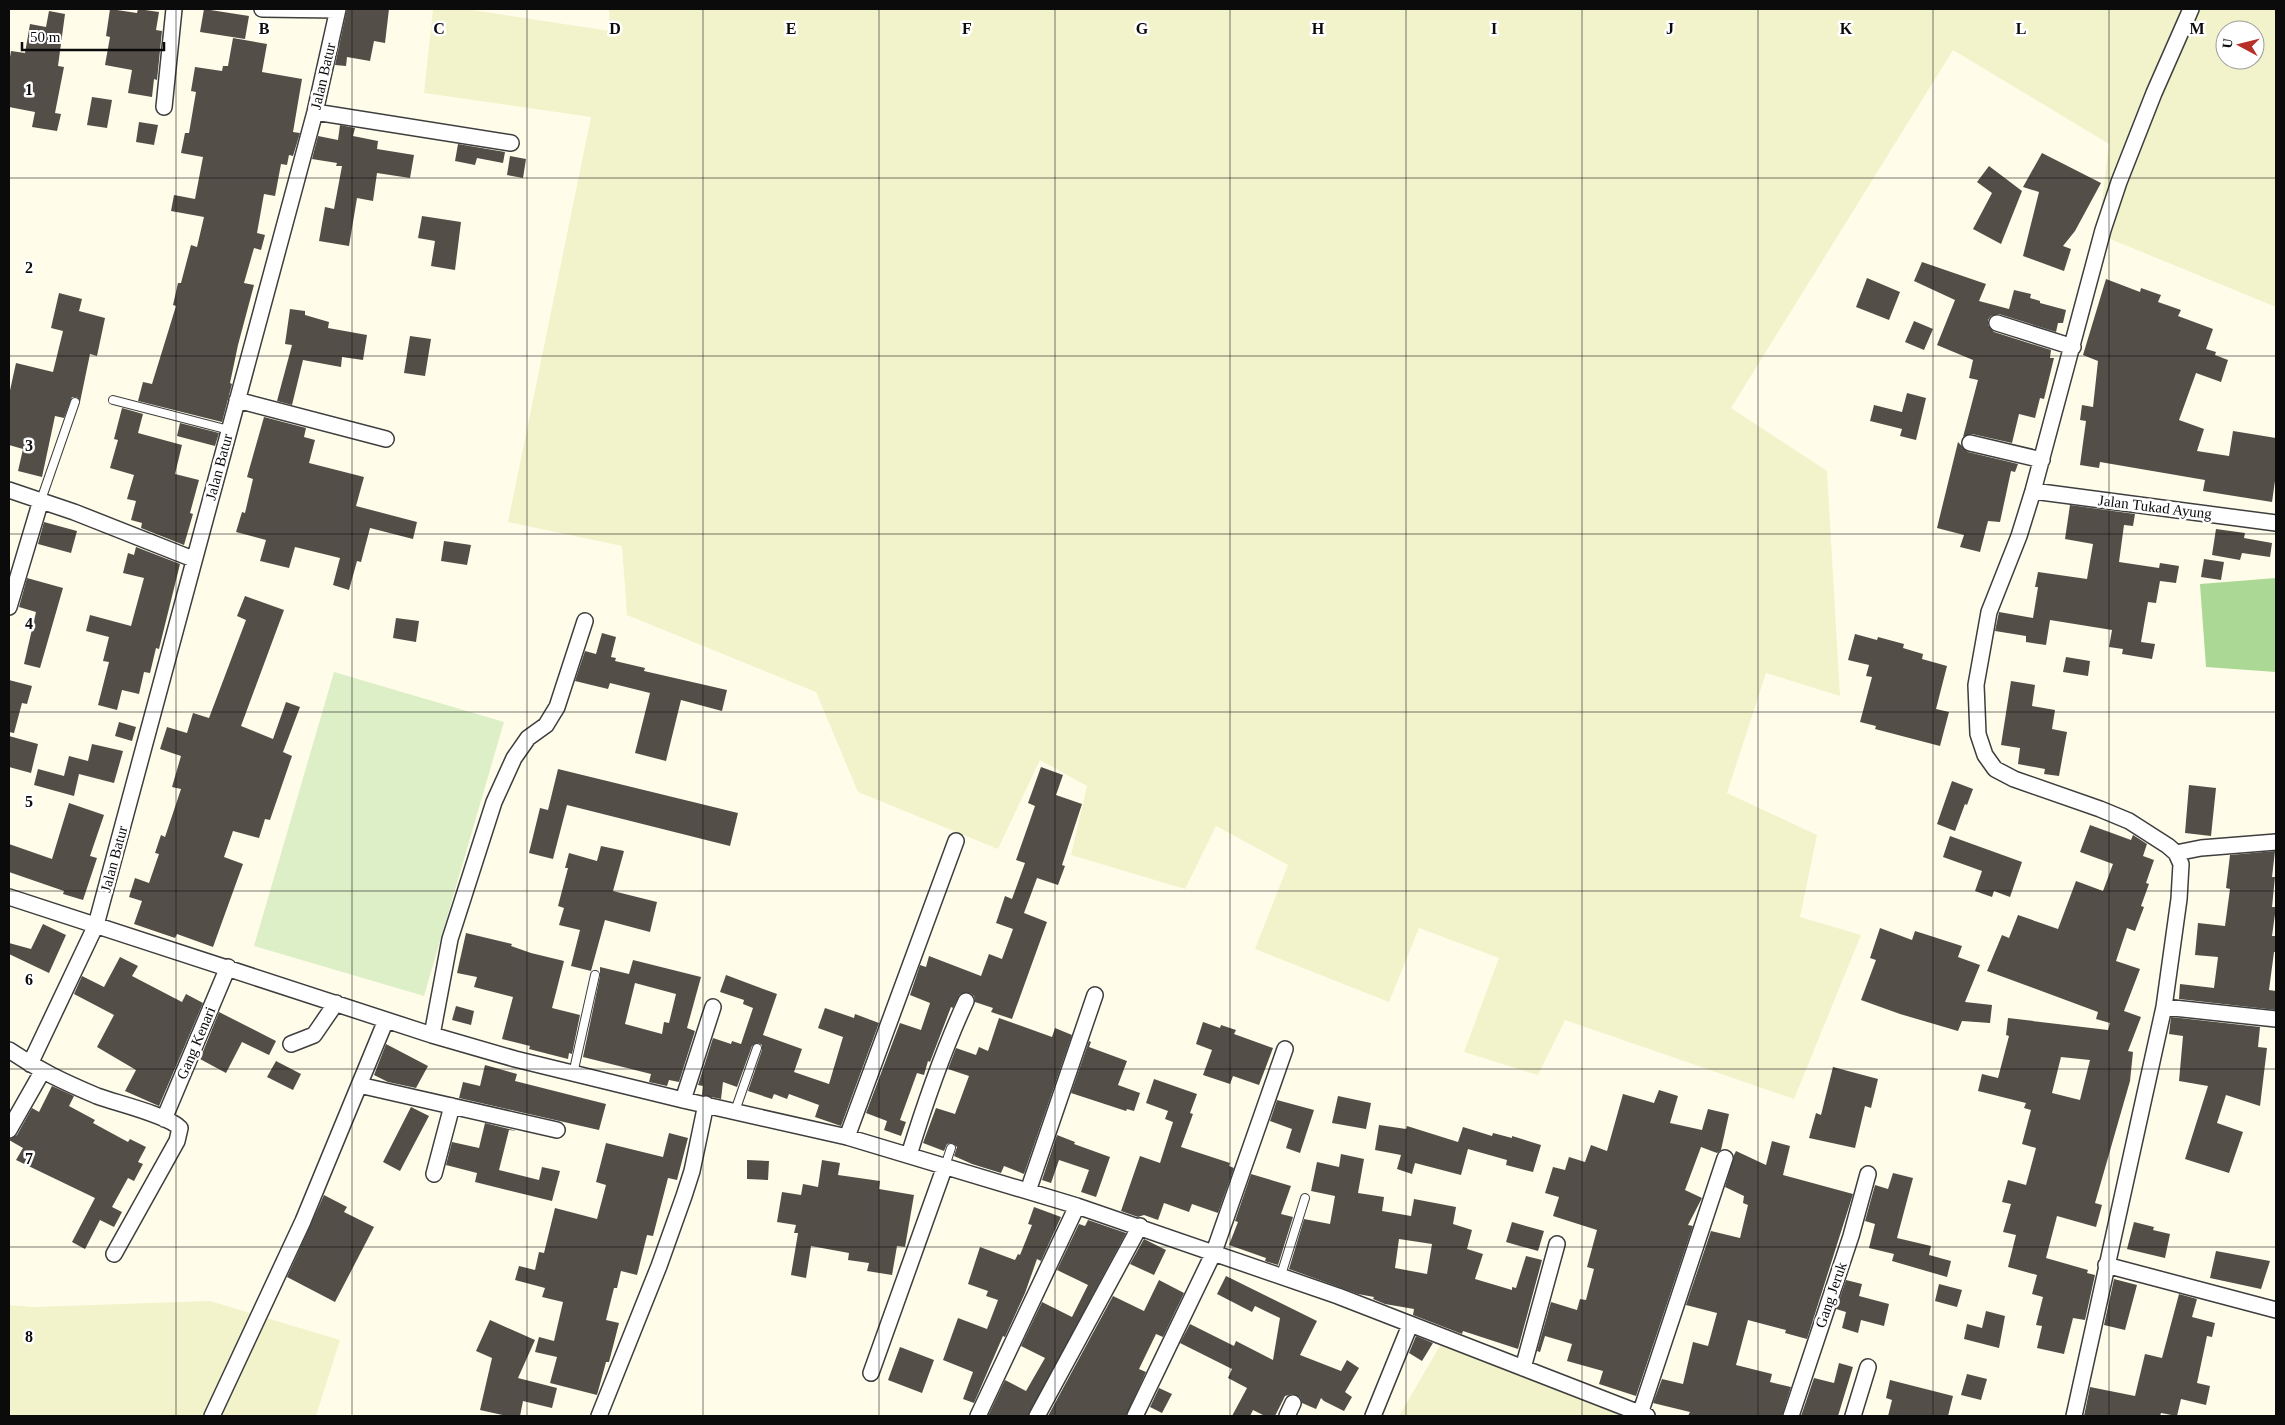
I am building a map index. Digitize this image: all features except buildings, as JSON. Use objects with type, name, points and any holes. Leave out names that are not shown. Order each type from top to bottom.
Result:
[{"type":"street","points":[[164,107],[174,9]]},
{"type":"street","points":[[262,9],[337,10]]},
{"type":"street","points":[[2074,1416],[2164,1007],[2182,878],[2181,864],[2176,853],[2152,834],[2129,821],[2014,779],[1995,769],[1985,755],[1978,734],[1976,685],[1985,632],[1996,591],[2019,536],[2033,491],[2073,347],[2094,259],[2119,182],[2154,93],[2191,9]]},
{"type":"street","name":"Jalan Batur","points":[[9,1130],[96,925],[193,559],[315,112],[337,10]]},
{"type":"street","points":[[315,112],[511,143]]},
{"type":"street","points":[[1996,323],[2073,347]]},
{"type":"street","points":[[237,400],[386,439]]},
{"type":"street","points":[[1970,443],[2042,460]]},
{"type":"street","points":[[9,490],[41,500],[193,559]]},
{"type":"street","name":"Jalan Tukad Ayung","points":[[2033,491],[2276,523]]},
{"type":"street","points":[[9,608],[41,500]]},
{"type":"street","points":[[432,1035],[450,938],[494,802],[514,758],[528,738],[546,725],[557,707],[585,621]]},
{"type":"street","points":[[846,1137],[956,842]]},
{"type":"street","points":[[2176,853],[2201,848],[2276,842]]},
{"type":"street","points":[[9,897],[432,1035],[573,1074],[846,1137],[1140,1226],[1282,1275],[1644,1415],[1725,1158]]},
{"type":"street","name":"Gang Kenari","points":[[164,1119],[228,967]]},
{"type":"street","points":[[1028,1191],[1096,995]]},
{"type":"street","points":[[909,1155],[931,1086],[966,1000]]},
{"type":"street","points":[[291,1044],[314,1035],[336,1003]]},
{"type":"street","points":[[683,1100],[713,1007]]},
{"type":"street","points":[[2164,1007],[2276,1019]]},
{"type":"street","points":[[212,1416],[303,1221],[386,1020]]},
{"type":"street","points":[[1137,1416],[1214,1252],[1285,1049]]},
{"type":"street","points":[[9,1050],[36,1068],[100,1096],[164,1119],[180,1128],[177,1141],[114,1254]]},
{"type":"street","points":[[359,1085],[557,1130]]},
{"type":"street","points":[[599,1416],[659,1266],[684,1196],[692,1172],[706,1104]]},
{"type":"street","points":[[434,1174],[452,1106]]},
{"type":"street","points":[[870,1373],[945,1166]]},
{"type":"street","name":"Gang Jeruk","points":[[1790,1416],[1851,1236],[1868,1174]]},
{"type":"street","points":[[978,1416],[1076,1206]]},
{"type":"street","points":[[1037,1416],[1140,1226]]},
{"type":"street","points":[[1523,1368],[1557,1244]]},
{"type":"street","points":[[2106,1265],[2276,1310]]},
{"type":"street","points":[[1373,1416],[1410,1325]]},
{"type":"street","points":[[1853,1416],[1868,1367]]},
{"type":"lane","points":[[113,400],[229,430]]},
{"type":"lane","points":[[41,500],[75,402]]},
{"type":"lane","points":[[573,1074],[596,975]]},
{"type":"lane","points":[[735,1111],[757,1048]]},
{"type":"lane","points":[[945,1166],[951,1148]]},
{"type":"lane","points":[[1282,1275],[1305,1198]]},
{"type":"green space","points":[[433,9],[466,9],[610,31],[609,9],[2276,9],[2276,307],[2098,234],[2109,144],[1953,50],[1731,408],[1827,471],[1840,696],[1766,673],[1727,793],[1817,835],[1800,917],[1861,935],[1794,1099],[1565,1020],[1538,1075],[1464,1052],[1499,958],[1419,928],[1389,1002],[1255,949],[1288,865],[1216,826],[1185,889],[1071,855],[1087,786],[1040,760],[998,849],[858,792],[816,692],[627,615],[622,546],[508,522],[591,117],[424,93]]},
{"type":"green space","points":[[2276,578],[2276,672],[2206,667],[2200,584]]},
{"type":"green space","points":[[334,672],[504,722],[424,996],[254,946]]},
{"type":"green space","points":[[210,1301],[340,1340],[316,1416],[9,1416],[9,1305],[33,1307]]},
{"type":"green space","points":[[1445,1337],[1623,1404],[1617,1416],[1399,1416]]}]
